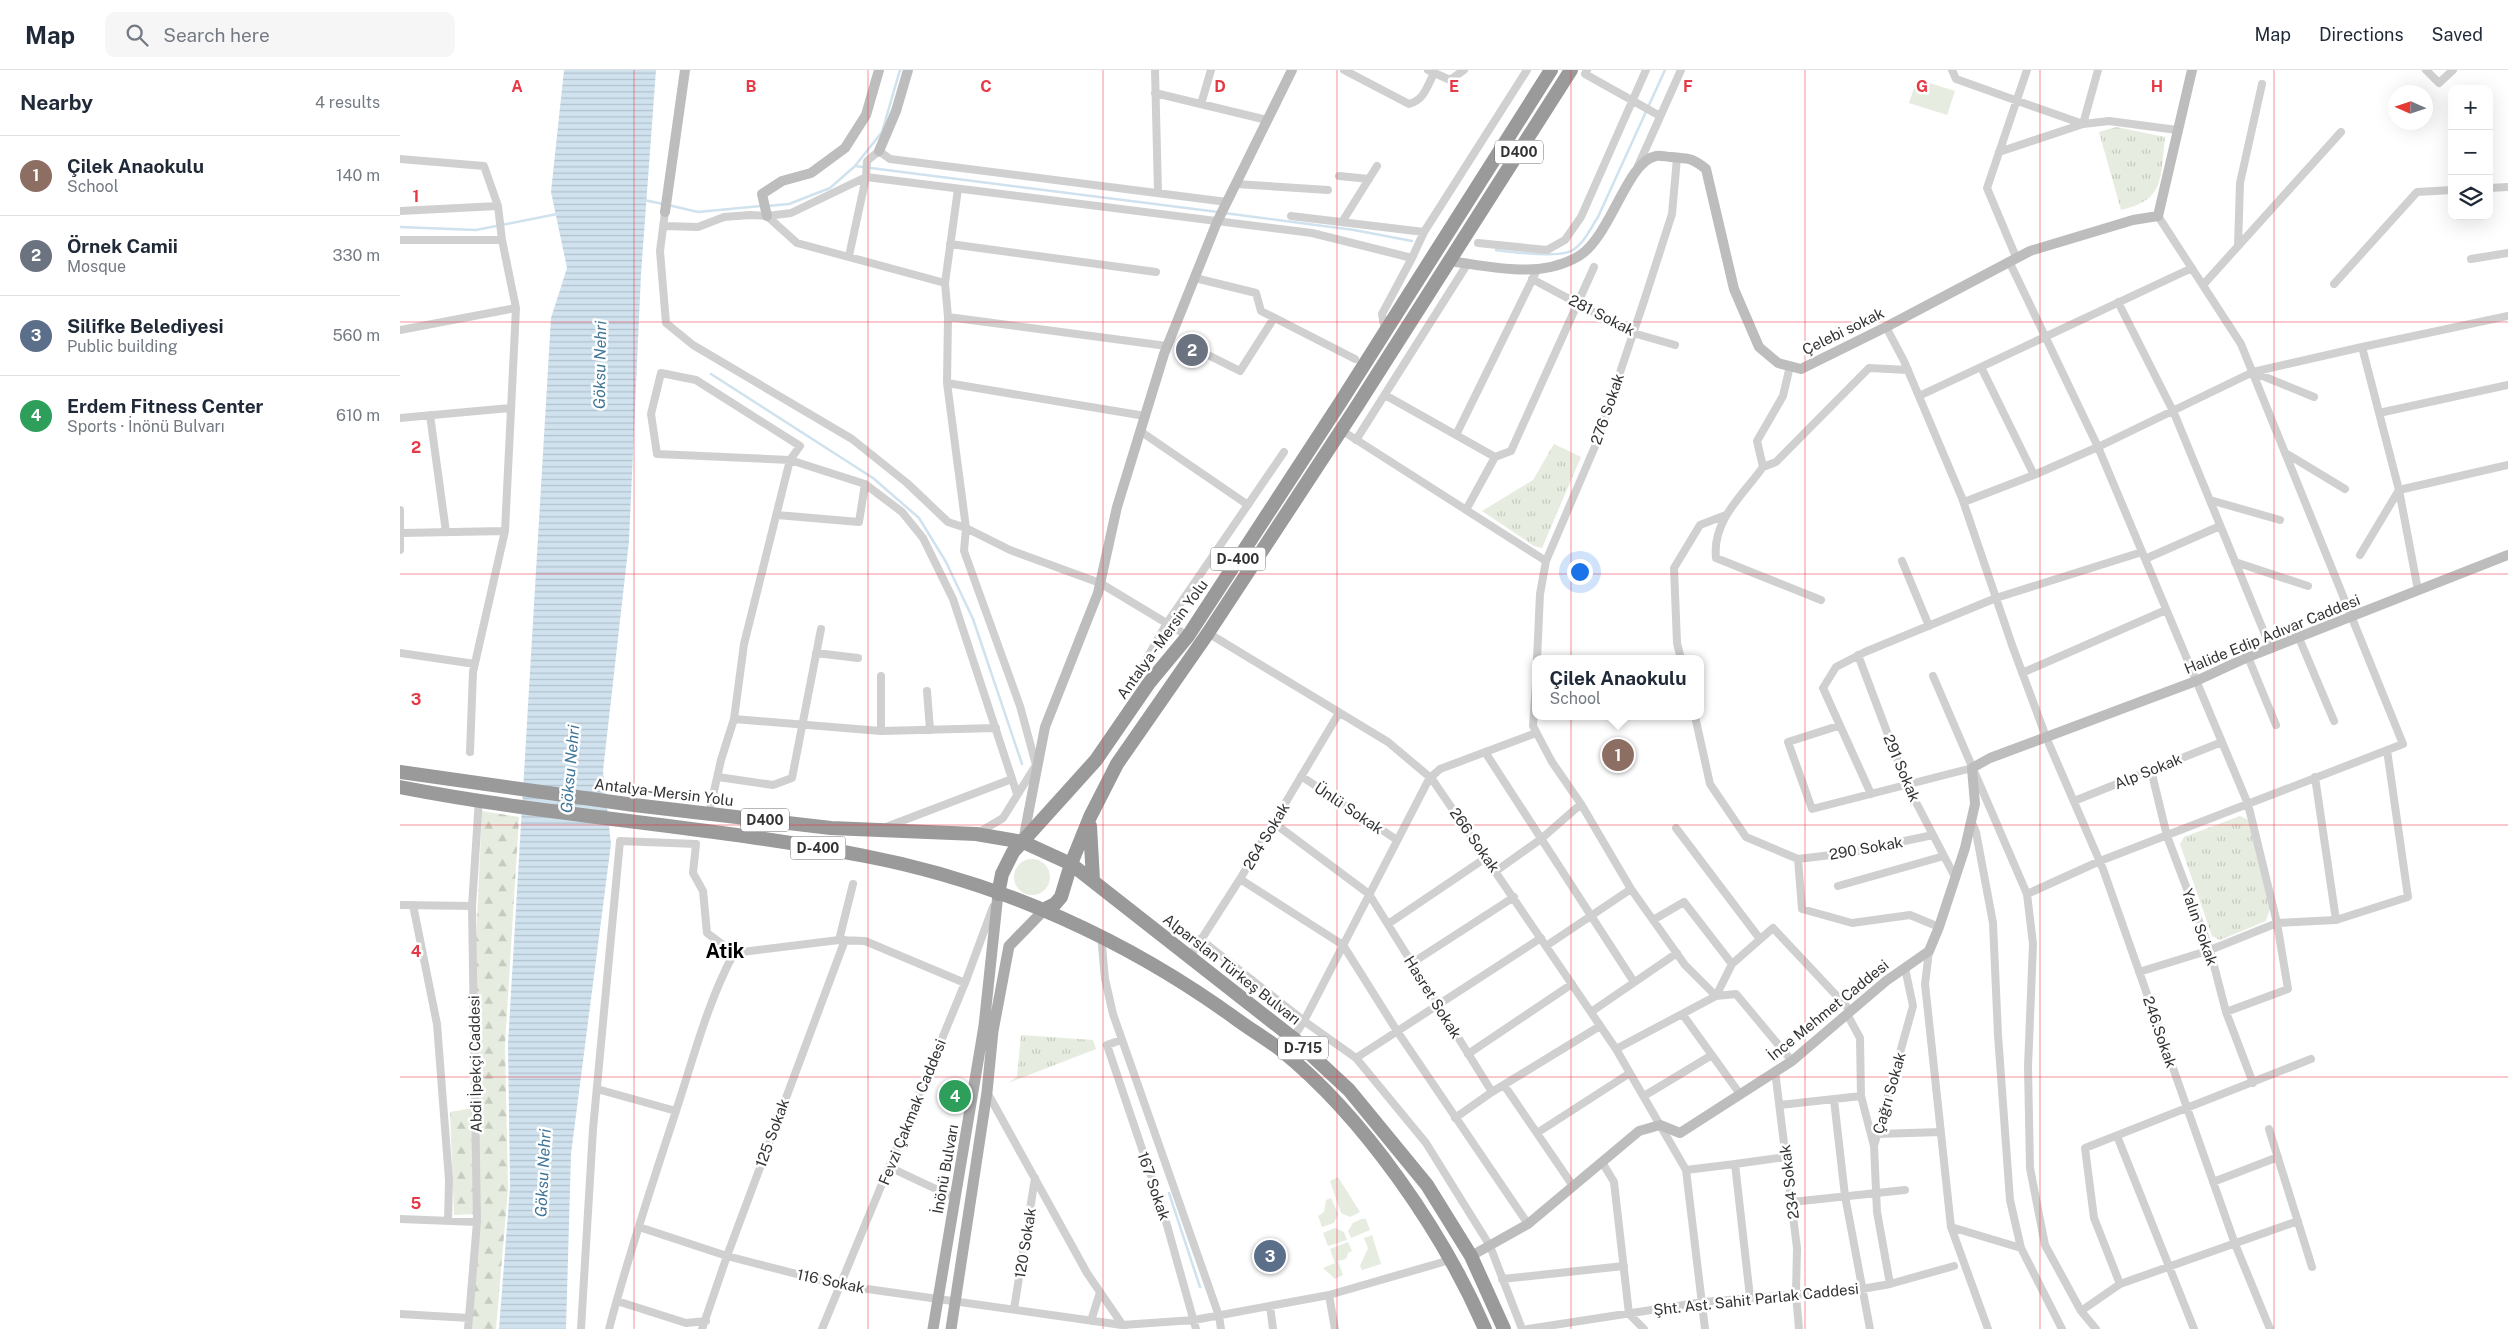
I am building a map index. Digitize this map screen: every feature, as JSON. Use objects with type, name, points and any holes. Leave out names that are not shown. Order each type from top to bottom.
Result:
[{"type":"highway","name":"D400","points":[[1431,259],[1551,70]]},
{"type":"highway","name":"D400","points":[[1448,261],[1571,70]]},
{"type":"highway","name":"Antalya - Mersin Yolu","points":[[1023,842],[1096,760],[1149,683],[1188,636],[1431,259]]},
{"type":"highway","name":"Antalya - Mersin Yolu","points":[[1070,864],[1090,817],[1118,764],[1208,633],[1448,261]]},
{"type":"highway","name":"Antalya-Mersin Yolu","points":[[400,772],[634,805],[831,828],[976,834]]},
{"type":"highway","points":[[400,787],[478,799]]},
{"type":"highway","name":"D-400","points":[[478,799],[866,856],[955,878],[1045,909]]},
{"type":"highway","points":[[1090,817],[1090,852],[1093,880]]},
{"type":"highway","points":[[976,834],[1023,842]]},
{"type":"highway","points":[[998,894],[1002,874],[1007,862],[1012,852],[1023,842]]},
{"type":"highway","name":"Alparslan Türkeş Bulvarı","points":[[1023,842],[1070,864],[1093,880],[1293,1038],[1349,1090],[1379,1124],[1427,1185],[1470,1256],[1504,1329]]},
{"type":"highway","points":[[1045,909],[1055,904],[1061,897],[1070,864]]},
{"type":"highway","name":"D-715","points":[[1045,909],[1102,935],[1172,975],[1216,1003],[1281,1050],[1322,1088],[1366,1137],[1408,1193],[1450,1260],[1485,1329]]},
{"type":"main road","name":"İnönü Bulvarı","points":[[933,1329],[984,1026],[998,894]]},
{"type":"main road","name":"İnönü Bulvarı","points":[[951,1329],[987,1092],[993,1031],[1009,946],[1045,909]]},
{"type":"street","points":[[685,70],[660,251],[666,323],[693,345],[852,439],[907,483],[948,522],[966,528],[1010,550],[1100,583],[1188,636]]},
{"type":"street","points":[[879,70],[866,115],[845,148],[811,173],[782,180],[762,194],[767,216],[797,243],[945,284]]},
{"type":"street","points":[[849,256],[866,177],[867,161],[879,151],[896,111],[908,70]]},
{"type":"street","points":[[1155,70],[1158,193]]},
{"type":"street","points":[[1201,104],[1211,70]]},
{"type":"street","points":[[1023,842],[1036,765],[1045,727],[1100,583],[1117,507],[1167,346],[1227,202],[1292,70]]},
{"type":"street","points":[[1344,70],[1408,104],[1418,102],[1424,94],[1431,72],[1450,80],[1464,70]]},
{"type":"street","points":[[1385,331],[1382,314],[1424,232],[1527,70]]},
{"type":"street","points":[[1587,70],[1585,74],[1660,116]]},
{"type":"street","points":[[1478,243],[1547,250],[1565,240],[1582,217],[1634,103],[1646,70]]},
{"type":"street","points":[[1448,261],[1534,274],[1580,256],[1600,236],[1638,166],[1681,70]]},
{"type":"street","points":[[1952,70],[1956,79],[2016,102],[2083,124]]},
{"type":"street","points":[[2027,70],[1987,188],[2013,259],[2045,336],[2098,447],[2248,804],[2277,922],[2288,989],[2226,1012]]},
{"type":"street","points":[[2083,124],[2098,70]]},
{"type":"street","points":[[2027,894],[2100,861],[2403,744],[2350,618],[2287,454],[2241,344],[2158,216],[2192,70]]},
{"type":"street","points":[[2426,70],[2439,82],[2453,70]]},
{"type":"street","points":[[2238,246],[2240,183],[2262,84]]},
{"type":"street","points":[[1156,93],[1268,120]]},
{"type":"street","points":[[1999,152],[2083,124],[2108,121],[2177,130]]},
{"type":"street","points":[[2203,285],[2341,132]]},
{"type":"street","points":[[879,151],[890,159],[1227,202]]},
{"type":"street","name":"Çelebi sokak","points":[[1638,166],[1656,156],[1694,159],[1706,169],[1737,297],[1759,347],[1778,363],[1800,369],[1886,328],[2030,251],[2132,220],[2158,216]]},
{"type":"street","name":"276 Sokak","points":[[1537,655],[1540,594],[1546,561],[1596,444],[1634,333],[1672,214],[1677,158]]},
{"type":"street","points":[[400,160],[484,166],[498,206],[502,240],[516,308],[505,531],[475,664],[470,752]]},
{"type":"street","points":[[1342,222],[1377,166]]},
{"type":"street","points":[[1339,176],[1369,179]]},
{"type":"street","points":[[664,226],[698,227],[724,217],[767,216],[791,213],[866,177],[1312,233],[1412,258]]},
{"type":"street","points":[[1236,184],[1328,190]]},
{"type":"street","points":[[2493,188],[2508,187]]},
{"type":"street","points":[[958,189],[945,284],[948,317],[947,384],[966,528],[964,551],[1020,706],[1036,765],[1003,818],[976,834]]},
{"type":"street","points":[[2334,284],[2417,192],[2448,190]]},
{"type":"street","points":[[400,211],[498,206]]},
{"type":"street","points":[[1292,216],[1424,232]]},
{"type":"street","points":[[400,240],[502,240]]},
{"type":"street","points":[[950,244],[1156,272]]},
{"type":"street","points":[[2471,259],[2508,252]]},
{"type":"street","points":[[1356,440],[1468,263]]},
{"type":"street","points":[[1466,510],[1495,457],[1511,452],[1594,267]]},
{"type":"street","points":[[1919,396],[2192,268]]},
{"type":"street","points":[[1456,435],[1534,274]]},
{"type":"street","name":"281 Sokak","points":[[1534,274],[1578,303],[1634,333],[1674,345]]},
{"type":"street","points":[[1195,278],[1256,293],[1261,311],[1355,360]]},
{"type":"street","points":[[2118,302],[2174,413],[2271,649]]},
{"type":"street","points":[[400,330],[516,308]]},
{"type":"street","points":[[1964,502],[2034,476],[2174,413],[2253,372],[2508,316]]},
{"type":"street","points":[[948,317],[1167,346]]},
{"type":"street","points":[[1210,356],[1240,371],[1274,318]]},
{"type":"street","name":"246.Sokak","points":[[1886,328],[1908,370],[1964,502],[2022,673],[2046,737],[2100,861],[2235,1244],[2270,1329]]},
{"type":"street","points":[[2362,348],[2399,490],[2418,590]]},
{"type":"street","points":[[1762,467],[1758,441],[1783,396],[1790,366]]},
{"type":"street","points":[[1981,366],[2034,476]]},
{"type":"street","points":[[1821,600],[1716,558],[1717,532],[1726,515],[1762,467],[1776,462],[1869,368],[1908,370]]},
{"type":"street","points":[[2253,372],[2314,397]]},
{"type":"street","points":[[710,808],[734,720],[744,644],[790,460],[800,446],[696,380],[661,373],[651,414],[657,454],[790,460],[865,484],[902,512],[924,538],[953,599],[1017,794]]},
{"type":"street","points":[[947,384],[1145,416]]},
{"type":"street","points":[[2379,413],[2508,385]]},
{"type":"street","points":[[1385,394],[1495,457]]},
{"type":"street","points":[[400,418],[511,408]]},
{"type":"street","points":[[430,415],[446,532]]},
{"type":"street","points":[[1340,430],[1546,561]]},
{"type":"street","points":[[1140,431],[1248,505]]},
{"type":"street","points":[[1135,680],[1166,623],[1284,452]]},
{"type":"street","points":[[2287,454],[2345,489]]},
{"type":"street","points":[[2360,555],[2399,490],[2508,465]]},
{"type":"street","points":[[777,515],[858,522],[865,484]]},
{"type":"street","points":[[2210,500],[2280,520]]},
{"type":"street","points":[[400,510],[400,550]]},
{"type":"street","points":[[1680,655],[1677,643],[1674,568],[1700,524],[1726,515]]},
{"type":"street","points":[[1871,794],[1822,688],[1836,667],[1996,598],[2143,556],[2220,526]]},
{"type":"street","points":[[401,533],[505,531]]},
{"type":"street","name":"Halide Edip Adıvar Caddesi","points":[[2046,737],[2196,681],[2248,657],[2508,555]]},
{"type":"street","points":[[1902,561],[1929,626]]},
{"type":"street","points":[[2235,562],[2308,586]]},
{"type":"street","points":[[2022,673],[2166,610]]},
{"type":"street","points":[[718,777],[773,785],[792,778],[821,629]]},
{"type":"street","name":"266 Sokak","points":[[1208,633],[1388,742],[1431,778],[1487,857],[1616,1049],[1686,1170]]},
{"type":"street","points":[[2298,638],[2334,722]]},
{"type":"street","points":[[400,653],[475,664]]},
{"type":"street","points":[[816,654],[858,658]]},
{"type":"street","name":"291 Sokak","points":[[1858,656],[1907,785],[1955,877]]},
{"type":"street","points":[[2248,657],[2276,725]]},
{"type":"street","points":[[881,676],[881,731]]},
{"type":"street","points":[[1933,676],[2027,894],[2033,944],[2028,1067],[2030,1168],[2046,1245],[2081,1310],[2096,1329]]},
{"type":"street","points":[[927,691],[930,730]]},
{"type":"street","name":"264 Sokak","points":[[1190,957],[1240,878],[1339,713]]},
{"type":"street","points":[[734,720],[881,731],[996,728]]},
{"type":"street","points":[[1535,720],[1535,729],[1552,762],[1581,804],[1631,889],[1685,965],[1716,996]]},
{"type":"street","points":[[1696,720],[1710,784],[1746,837],[1798,859],[1802,909],[1852,923],[1910,915],[1939,927]]},
{"type":"street","points":[[1838,726],[1788,742],[1812,809],[1972,768],[1990,758],[2046,737]]},
{"type":"street","points":[[1293,1038],[1304,1021],[1431,778],[1440,769],[1485,752],[1535,729]]},
{"type":"street","name":"Alp Sokak","points":[[2074,801],[2222,742]]},
{"type":"street","points":[[2139,972],[2210,950],[2277,922],[2336,920],[2408,897],[2387,750]]},
{"type":"street","points":[[1485,752],[1634,982]]},
{"type":"street","points":[[1972,768],[1975,804],[1955,877],[1929,951],[1925,984],[1950,1227],[1985,1328]]},
{"type":"street","name":"Yalın Sokak","points":[[2151,770],[2167,836],[2210,950],[2226,1012],[2253,1083]]},
{"type":"street","name":"Ünlü Sokak","points":[[1301,776],[1397,840]]},
{"type":"street","points":[[2314,777],[2336,920]]},
{"type":"street","points":[[878,830],[1012,779]]},
{"type":"street","name":"Abdi İpekçi Caddesi","points":[[468,1329],[477,1222],[472,906],[478,799]]},
{"type":"street","points":[[1496,871],[1541,839],[1581,804]]},
{"type":"street","points":[[1971,821],[1976,832],[1994,923],[1998,1036],[2010,1200],[2021,1248],[2062,1329]]},
{"type":"street","name":"Hasret Sokak","points":[[1274,822],[1369,894],[1492,1092]]},
{"type":"street","points":[[1676,828],[1760,939]]},
{"type":"street","name":"290 Sokak","points":[[1798,859],[1848,853],[1933,835]]},
{"type":"street","points":[[581,1329],[597,1089],[620,841],[696,844],[693,873],[703,891],[707,933],[734,953],[842,940],[864,941],[965,983]]},
{"type":"street","points":[[1838,886],[1944,856]]},
{"type":"street","points":[[1388,924],[1487,857]]},
{"type":"street","points":[[1240,878],[1343,945],[1397,1031],[1528,1224]]},
{"type":"street","name":"125 Sokak","points":[[704,1326],[726,1256],[842,940],[853,884]]},
{"type":"street","points":[[1546,946],[1592,917],[1631,889]]},
{"type":"street","name":"Fevzi Çakmak Caddesi","points":[[822,1329],[965,983],[998,894]]},
{"type":"street","points":[[1412,963],[1514,897]]},
{"type":"street","points":[[1653,920],[1684,902],[1732,964]]},
{"type":"street","points":[[400,905],[472,906]]},
{"type":"street","points":[[413,905],[437,1024],[449,1180],[448,1221]]},
{"type":"street","points":[[1716,996],[1732,964],[1773,928],[1849,1013],[1860,1038],[1861,1096]]},
{"type":"street","points":[[1102,935],[1105,979],[1112,1014],[1219,1316],[1221,1329]]},
{"type":"street","points":[[1356,1058],[1541,938]]},
{"type":"street","points":[[1200,939],[1304,1021],[1356,1058],[1426,1143],[1490,1246],[1522,1329]]},
{"type":"street","name":"İnce Mehmet Caddesi","points":[[1470,1256],[1528,1224],[1639,1131],[1662,1126],[1680,1133],[1792,1061],[1905,968],[1929,951]]},
{"type":"street","points":[[609,1329],[676,1111],[722,974],[734,953]]},
{"type":"street","points":[[1591,1012],[1677,953]]},
{"type":"street","name":"Çağrı Sokak","points":[[1874,1146],[1913,1006],[1905,968]]},
{"type":"street","points":[[1468,1054],[1572,984]]},
{"type":"street","points":[[1616,1049],[1716,996],[1736,994],[1792,1061]]},
{"type":"street","points":[[1683,1015],[1740,1094]]},
{"type":"street","points":[[1455,1118],[1492,1092],[1600,1026]]},
{"type":"street","name":"167 Sokak","points":[[1122,1040],[1107,1045],[1163,1211],[1196,1329]]},
{"type":"street","points":[[1644,1096],[1712,1055]]},
{"type":"street","points":[[2120,1284],[2094,1218],[2085,1148],[2311,1059]]},
{"type":"street","name":"234 Sokak","points":[[1775,1071],[1797,1248],[1796,1294],[1799,1329]]},
{"type":"street","points":[[1537,1133],[1630,1073]]},
{"type":"street","points":[[1504,1085],[1573,1186]]},
{"type":"street","points":[[597,1089],[676,1111]]},
{"type":"street","points":[[987,1092],[1087,1273],[1124,1327]]},
{"type":"street","name":"Çağrı Sokak","points":[[1780,1105],[1861,1096],[1874,1146]]},
{"type":"street","points":[[1834,1100],[1846,1196],[1870,1329]]},
{"type":"street","points":[[2269,1128],[2312,1267]]},
{"type":"street","points":[[1878,1134],[1941,1132]]},
{"type":"street","points":[[2117,1136],[2194,1329]]},
{"type":"street","points":[[1874,1146],[1877,1212],[1890,1284]]},
{"type":"street","points":[[1705,1329],[1686,1170],[1786,1157]]},
{"type":"street","points":[[2213,1182],[2278,1157]]},
{"type":"street","points":[[1602,1162],[1614,1182],[1629,1314],[1644,1329]]},
{"type":"street","points":[[1735,1164],[1750,1297]]},
{"type":"street","points":[[889,1167],[955,1198]]},
{"type":"street","name":"120 Sokak","points":[[1014,1309],[1035,1178]]},
{"type":"street","points":[[1792,1202],[1905,1190]]},
{"type":"street","points":[[400,1219],[477,1222]]},
{"type":"street","points":[[2081,1310],[2120,1284],[2298,1220]]},
{"type":"street","name":"116 Sokak","points":[[639,1227],[726,1256],[839,1285],[955,1300],[1124,1327],[1194,1320],[1329,1295],[1450,1260]]},
{"type":"street","points":[[1950,1227],[2021,1248]]},
{"type":"street","points":[[1502,1279],[1624,1266]]},
{"type":"street","name":"Şht. Ast. Sahit Parlak Caddesi","points":[[1528,1329],[1703,1302],[1862,1289],[1890,1284],[1954,1266]]},
{"type":"street","points":[[1091,1321],[1100,1292]]},
{"type":"street","points":[[1329,1295],[1334,1329]]},
{"type":"street","points":[[617,1300],[685,1326],[704,1326]]},
{"type":"street","points":[[1270,1306],[1273,1329]]},
{"type":"street","points":[[400,1314],[469,1318]]},
{"type":"street","points":[[818,1329],[826,1317]]},
{"type":"green space","points":[[1917,79],[1955,91],[1947,115],[1909,103]]},
{"type":"green space","points":[[2116,127],[2165,137],[2161,175],[2158,185],[2146,200],[2136,206],[2121,210],[2099,132]]},
{"type":"green space","points":[[1554,444],[1581,457],[1542,548],[1534,546],[1482,511],[1533,480]]},
{"type":"green space","points":[[482,811],[519,817],[505,1045],[508,1189],[496,1329],[468,1329],[474,1214],[454,1215],[450,1112],[479,1107],[476,943]]},
{"type":"green space","points":[[2240,816],[2248,820],[2270,908],[2266,921],[2220,940],[2212,936],[2180,844],[2184,837]]},
{"type":"green space","points":[[1032,859],[1039,860],[1045,864],[1049,870],[1049,884],[1045,890],[1039,894],[1032,895],[1025,894],[1019,890],[1015,884],[1014,877],[1015,870],[1019,864],[1025,860]]},
{"type":"green space","points":[[1021,1035],[1093,1040],[1096,1049],[1008,1083],[1017,1077]]},
{"type":"green space","points":[[1338,1177],[1360,1212],[1350,1217],[1341,1213],[1330,1181]]},
{"type":"green space","points":[[1331,1198],[1338,1214],[1334,1223],[1322,1227],[1318,1216],[1324,1212],[1326,1200]]},
{"type":"green space","points":[[1366,1219],[1370,1230],[1351,1238],[1348,1231],[1353,1223]]},
{"type":"green space","points":[[1335,1228],[1344,1232],[1347,1240],[1328,1246],[1323,1233]]},
{"type":"green space","points":[[1372,1235],[1381,1264],[1362,1270],[1360,1266],[1368,1248],[1364,1238]]},
{"type":"green space","points":[[1348,1242],[1352,1251],[1348,1253],[1346,1259],[1338,1261],[1343,1275],[1335,1279],[1323,1268],[1335,1263],[1330,1249]]},
{"type":"water","name":"Göksu Nehri","points":[[564,70],[656,70],[641,274],[629,541],[603,771],[611,844],[571,1154],[566,1329],[499,1329],[510,1187],[508,1043],[551,318],[567,268],[551,192]]},
{"type":"waterway","points":[[767,206],[789,204],[830,188],[855,166],[882,132],[900,70]]},
{"type":"waterway","points":[[1496,250],[1556,254],[1571,251],[1580,244],[1598,217],[1665,70]]},
{"type":"waterway","points":[[855,166],[1218,212]]},
{"type":"waterway","points":[[644,200],[663,204]]},
{"type":"waterway","points":[[668,205],[698,212],[761,206]]},
{"type":"waterway","points":[[1224,213],[1354,230],[1412,241]]},
{"type":"waterway","points":[[400,227],[476,230],[557,214]]},
{"type":"waterway","points":[[711,374],[873,478],[919,518],[946,562],[973,619],[1022,764]]},
{"type":"waterway","points":[[1169,1193],[1200,1287]]},
{"type":"place","name":"Örnek Camii","points":[[1192,350]]},
{"type":"place","name":"Çilek Anaokulu","points":[[1618,755]]},
{"type":"place","name":"Erdem Fitness Center","points":[[955,1096]]},
{"type":"place","name":"Silifke Belediyesi","points":[[1270,1256]]},
{"type":"district","name":"Atik","points":[[725,951]]}]
